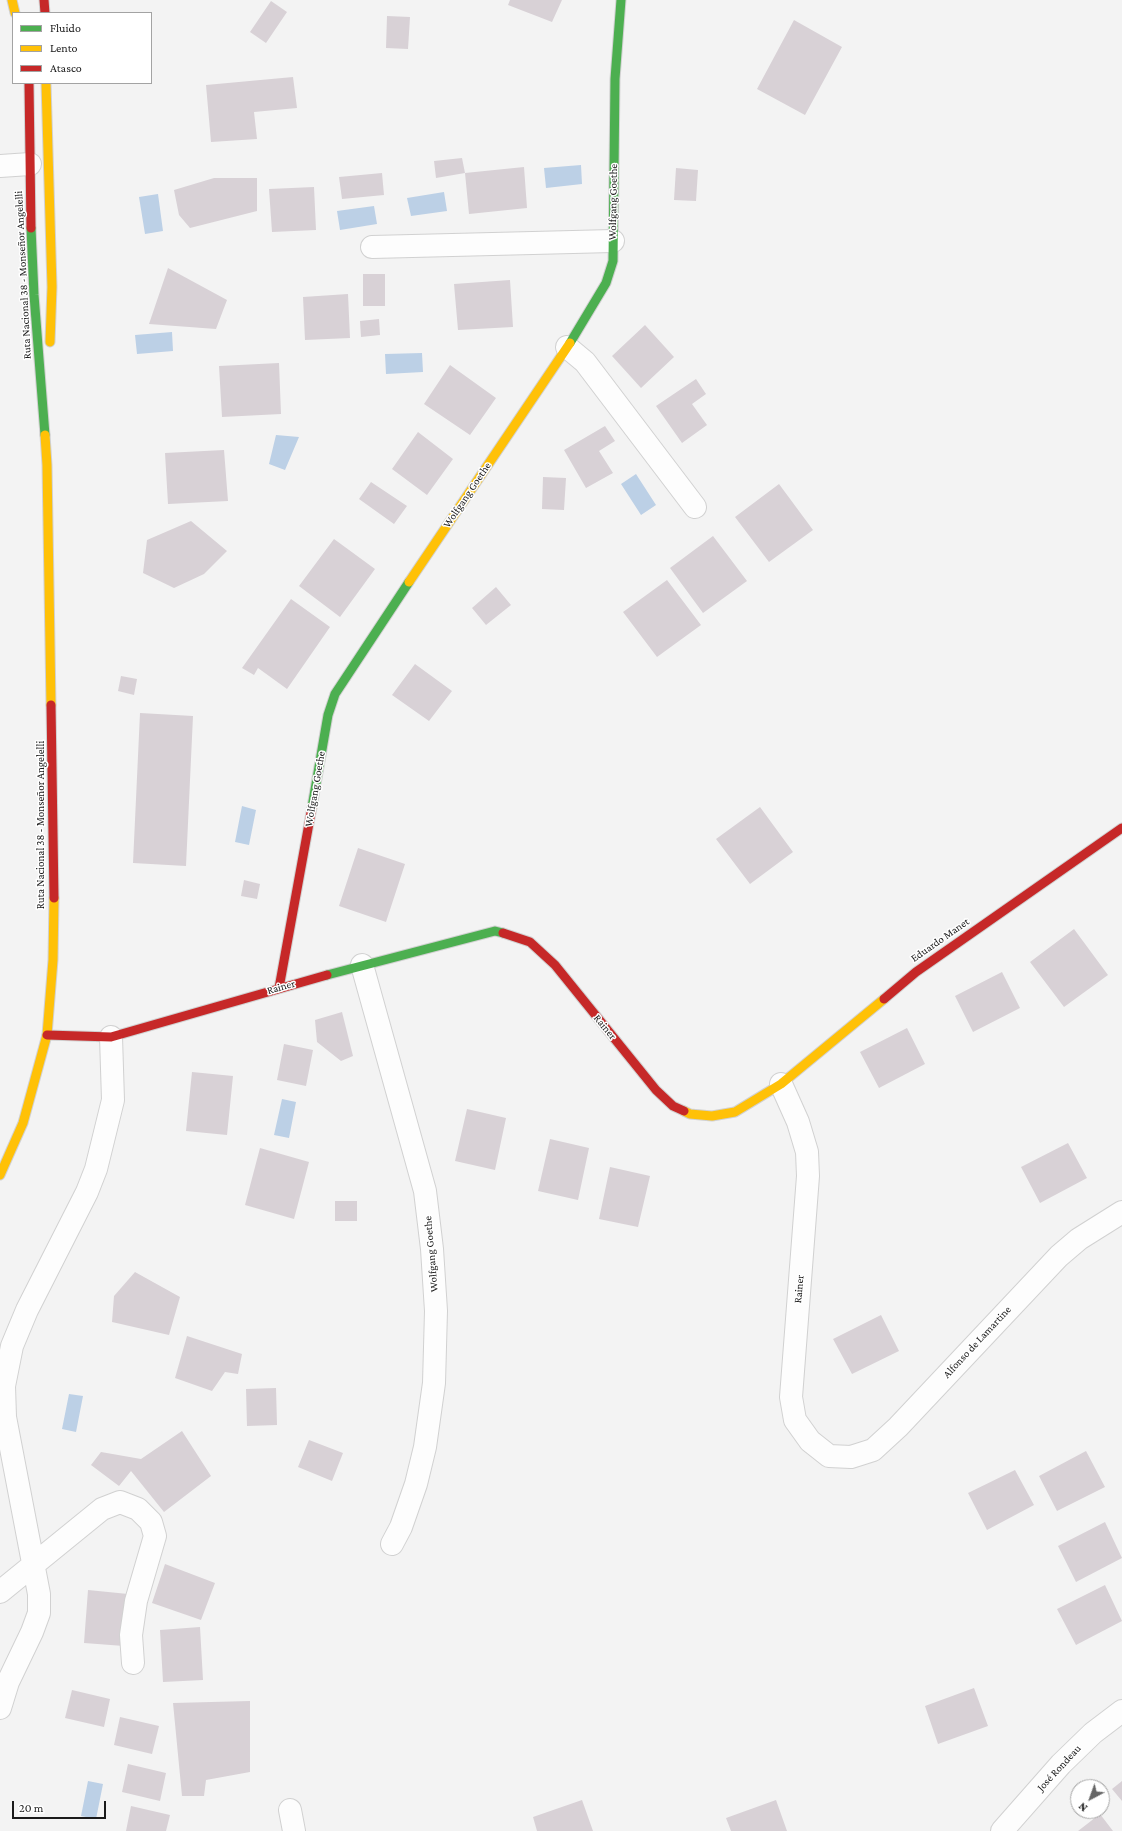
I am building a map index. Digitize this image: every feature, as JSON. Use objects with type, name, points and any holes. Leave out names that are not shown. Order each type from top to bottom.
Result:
[{"type":"street","points":[[12,0],[16,12]]},
{"type":"street","points":[[44,0],[45,12]]},
{"type":"street","name":"Wolfgang Goethe","points":[[279,988],[328,715],[335,694],[348,672],[568,347],[606,283],[613,261],[615,78],[621,0]]},
{"type":"street","name":"Ruta Nacional 38 - Monseñor Angelelli","points":[[29,84],[34,295],[47,466]]},
{"type":"street","name":"Ruta Nacional 38 - Monseñor Angelelli","points":[[46,84],[52,287],[50,349]]},
{"type":"street","points":[[0,166],[30,164]]},
{"type":"street","points":[[372,247],[613,241]]},
{"type":"street","points":[[568,347],[585,362],[695,507]]},
{"type":"street","name":"Ruta Nacional 38 - Monseñor Angelelli","points":[[0,1175],[23,1123],[47,1035],[53,967],[54,859],[47,466],[49,372]]},
{"type":"street","name":"Eduardo Manet","points":[[781,1084],[916,972],[1122,828]]},
{"type":"street","name":"Rainer","points":[[47,1035],[111,1037],[189,1016],[279,988],[362,965],[495,931],[510,934],[530,942],[555,965],[656,1090],[674,1106],[690,1114],[712,1116],[735,1112],[781,1084],[798,1122],[807,1152],[808,1176],[791,1397],[795,1420],[810,1441],[829,1456]]},
{"type":"street","name":"Wolfgang Goethe","points":[[362,965],[425,1191],[432,1249],[436,1311],[434,1384],[425,1447],[416,1484],[401,1527],[392,1544]]},
{"type":"street","points":[[0,1708],[8,1682],[32,1632],[39,1613],[39,1594],[5,1417],[4,1386],[12,1346],[27,1310],[87,1192],[96,1170],[113,1100],[111,1037]]},
{"type":"street","name":"Alfonso de Lamartine","points":[[829,1456],[851,1457],[872,1450],[898,1427],[1059,1256],[1079,1239],[1122,1212]]},
{"type":"street","points":[[0,1592],[34,1566],[102,1509],[120,1502],[138,1509],[151,1522],[155,1536],[136,1601],[131,1635],[133,1662]]},
{"type":"street","name":"José Rondeau","points":[[1002,1831],[1061,1764],[1093,1733],[1122,1711]]},
{"type":"water","points":[[581,165],[582,184],[546,188],[544,168]]},
{"type":"water","points":[[444,192],[447,211],[411,216],[407,198]]},
{"type":"water","points":[[158,194],[163,231],[145,234],[139,197]]},
{"type":"water","points":[[374,206],[377,224],[340,230],[337,211]]},
{"type":"water","points":[[172,332],[173,351],[137,354],[135,335]]},
{"type":"water","points":[[422,353],[423,372],[386,374],[385,354]]},
{"type":"water","points":[[276,435],[299,437],[285,470],[269,464]]},
{"type":"water","points":[[636,474],[656,505],[641,515],[621,484]]},
{"type":"water","points":[[242,806],[256,810],[249,845],[235,842]]},
{"type":"water","points":[[282,1099],[296,1102],[289,1138],[274,1135]]},
{"type":"water","points":[[69,1394],[83,1396],[76,1432],[62,1429]]},
{"type":"water","points":[[88,1781],[103,1784],[96,1819],[81,1816]]},
{"type":"building","points":[[510,0],[562,0],[552,22],[508,5]]},
{"type":"building","points":[[271,1],[287,12],[266,43],[250,32]]},
{"type":"building","points":[[387,16],[410,17],[408,49],[386,48]]},
{"type":"building","points":[[794,20],[842,47],[805,115],[757,89]]},
{"type":"building","points":[[293,77],[297,108],[254,112],[257,139],[211,142],[206,85]]},
{"type":"building","points":[[462,158],[465,173],[436,178],[434,161]]},
{"type":"building","points":[[524,167],[527,208],[469,214],[465,173]]},
{"type":"building","points":[[676,168],[698,170],[696,201],[674,200]]},
{"type":"building","points":[[382,173],[384,195],[342,199],[339,177]]},
{"type":"building","points":[[214,178],[257,178],[257,211],[190,228],[179,215],[174,190]]},
{"type":"building","points":[[314,187],[316,230],[272,232],[269,189]]},
{"type":"building","points":[[168,268],[227,300],[216,329],[149,324]]},
{"type":"building","points":[[363,274],[385,274],[385,306],[363,306]]},
{"type":"building","points":[[510,280],[513,327],[458,330],[454,284]]},
{"type":"building","points":[[348,294],[350,338],[305,340],[303,297]]},
{"type":"building","points":[[379,319],[380,335],[361,337],[360,321]]},
{"type":"building","points":[[645,325],[674,357],[641,388],[612,356]]},
{"type":"building","points":[[279,363],[281,414],[222,417],[219,366]]},
{"type":"building","points":[[450,365],[496,398],[470,435],[424,404]]},
{"type":"building","points":[[696,379],[706,394],[692,404],[707,425],[682,443],[656,406]]},
{"type":"building","points":[[605,426],[615,441],[599,451],[613,473],[586,488],[564,450]]},
{"type":"building","points":[[418,432],[453,459],[427,495],[392,469]]},
{"type":"building","points":[[224,450],[228,501],[168,504],[165,453]]},
{"type":"building","points":[[543,477],[566,478],[564,510],[542,509]]},
{"type":"building","points":[[371,482],[407,506],[394,524],[359,499]]},
{"type":"building","points":[[779,484],[813,530],[769,562],[735,517]]},
{"type":"building","points":[[191,521],[227,551],[204,574],[174,588],[143,573],[147,540]]},
{"type":"building","points":[[713,536],[747,581],[703,613],[670,568]]},
{"type":"building","points":[[334,539],[375,569],[340,617],[299,586]]},
{"type":"building","points":[[667,580],[701,625],[657,657],[623,612]]},
{"type":"building","points":[[496,587],[511,605],[486,625],[472,608]]},
{"type":"building","points":[[291,599],[330,627],[287,689],[258,668],[254,675],[242,668]]},
{"type":"building","points":[[415,664],[452,691],[429,721],[392,695]]},
{"type":"building","points":[[121,676],[137,679],[134,695],[118,691]]},
{"type":"building","points":[[140,713],[193,716],[186,866],[133,863]]},
{"type":"building","points":[[760,807],[793,852],[750,884],[716,839]]},
{"type":"building","points":[[358,848],[405,864],[386,922],[339,906]]},
{"type":"building","points":[[244,880],[260,884],[257,899],[241,896]]},
{"type":"building","points":[[1074,929],[1108,975],[1064,1007],[1030,962]]},
{"type":"building","points":[[1002,972],[1020,1008],[973,1032],[955,996]]},
{"type":"building","points":[[342,1012],[353,1056],[341,1061],[317,1042],[315,1020]]},
{"type":"building","points":[[907,1028],[925,1064],[879,1088],[860,1052]]},
{"type":"building","points":[[284,1044],[313,1050],[306,1086],[277,1080]]},
{"type":"building","points":[[192,1072],[233,1076],[227,1135],[186,1131]]},
{"type":"building","points":[[467,1109],[506,1118],[495,1170],[455,1161]]},
{"type":"building","points":[[550,1139],[589,1148],[578,1200],[538,1191]]},
{"type":"building","points":[[1068,1143],[1087,1178],[1040,1203],[1021,1167]]},
{"type":"building","points":[[260,1148],[309,1162],[294,1219],[245,1205]]},
{"type":"building","points":[[610,1167],[650,1176],[638,1227],[599,1219]]},
{"type":"building","points":[[335,1201],[357,1201],[357,1221],[335,1221]]},
{"type":"building","points":[[135,1272],[180,1297],[169,1335],[112,1322],[114,1296]]},
{"type":"building","points":[[881,1315],[899,1351],[852,1374],[833,1339]]},
{"type":"building","points":[[187,1336],[242,1354],[238,1374],[225,1372],[212,1391],[175,1378]]},
{"type":"building","points":[[276,1388],[277,1425],[247,1426],[246,1389]]},
{"type":"building","points":[[182,1431],[211,1476],[164,1512],[131,1471],[119,1486],[91,1465],[101,1452],[141,1459]]},
{"type":"building","points":[[309,1440],[343,1453],[332,1481],[298,1467]]},
{"type":"building","points":[[1086,1451],[1105,1487],[1057,1511],[1039,1476]]},
{"type":"building","points":[[1015,1470],[1034,1505],[987,1530],[968,1493]]},
{"type":"building","points":[[1105,1522],[1122,1558],[1076,1582],[1058,1546]]},
{"type":"building","points":[[165,1564],[215,1583],[201,1620],[152,1603]]},
{"type":"building","points":[[1105,1585],[1122,1621],[1076,1645],[1057,1609]]},
{"type":"building","points":[[88,1590],[128,1594],[124,1646],[84,1643]]},
{"type":"building","points":[[200,1627],[203,1680],[163,1682],[160,1630]]},
{"type":"building","points":[[974,1688],[988,1726],[938,1744],[925,1706]]},
{"type":"building","points":[[72,1690],[110,1699],[104,1727],[65,1718]]},
{"type":"building","points":[[250,1701],[250,1772],[206,1780],[204,1796],[182,1796],[173,1703]]},
{"type":"building","points":[[120,1717],[159,1726],[152,1754],[114,1745]]},
{"type":"building","points":[[128,1764],[166,1773],[160,1801],[122,1792]]},
{"type":"building","points":[[1122,1781],[1122,1801],[1112,1789]]},
{"type":"building","points":[[582,1800],[593,1831],[537,1831],[533,1817]]},
{"type":"building","points":[[776,1800],[787,1831],[731,1831],[726,1818]]},
{"type":"building","points":[[131,1806],[170,1815],[166,1831],[126,1831]]},
{"type":"building","points":[[1094,1819],[1104,1819],[1113,1831],[1078,1831]]},
{"type":"traffic: fast","points":[[570,343],[606,283],[613,261],[615,79],[621,0]]},
{"type":"traffic: fast","points":[[31,228],[34,295],[45,435]]},
{"type":"traffic: fast","points":[[312,807],[328,715],[335,694],[409,582]]},
{"type":"traffic: fast","points":[[327,975],[495,931],[503,933]]},
{"type":"traffic: slow","points":[[12,0],[15,12]]},
{"type":"traffic: slow","points":[[46,84],[52,287],[50,342]]},
{"type":"traffic: slow","points":[[409,582],[570,343]]},
{"type":"traffic: slow","points":[[45,435],[47,465],[51,705]]},
{"type":"traffic: slow","points":[[0,1175],[23,1123],[47,1035],[53,960],[54,898]]},
{"type":"traffic: slow","points":[[684,1111],[690,1114],[712,1116],[735,1112],[781,1084],[884,999]]},
{"type":"traffic: jam","points":[[44,0],[45,12]]},
{"type":"traffic: jam","points":[[29,84],[31,228]]},
{"type":"traffic: jam","points":[[51,705],[54,898]]},
{"type":"traffic: jam","points":[[279,988],[312,807]]},
{"type":"traffic: jam","points":[[884,999],[916,972],[1122,828]]},
{"type":"traffic: jam","points":[[503,933],[530,942],[555,965],[656,1090],[673,1106],[684,1111]]},
{"type":"traffic: jam","points":[[47,1035],[111,1037],[327,975]]}]
